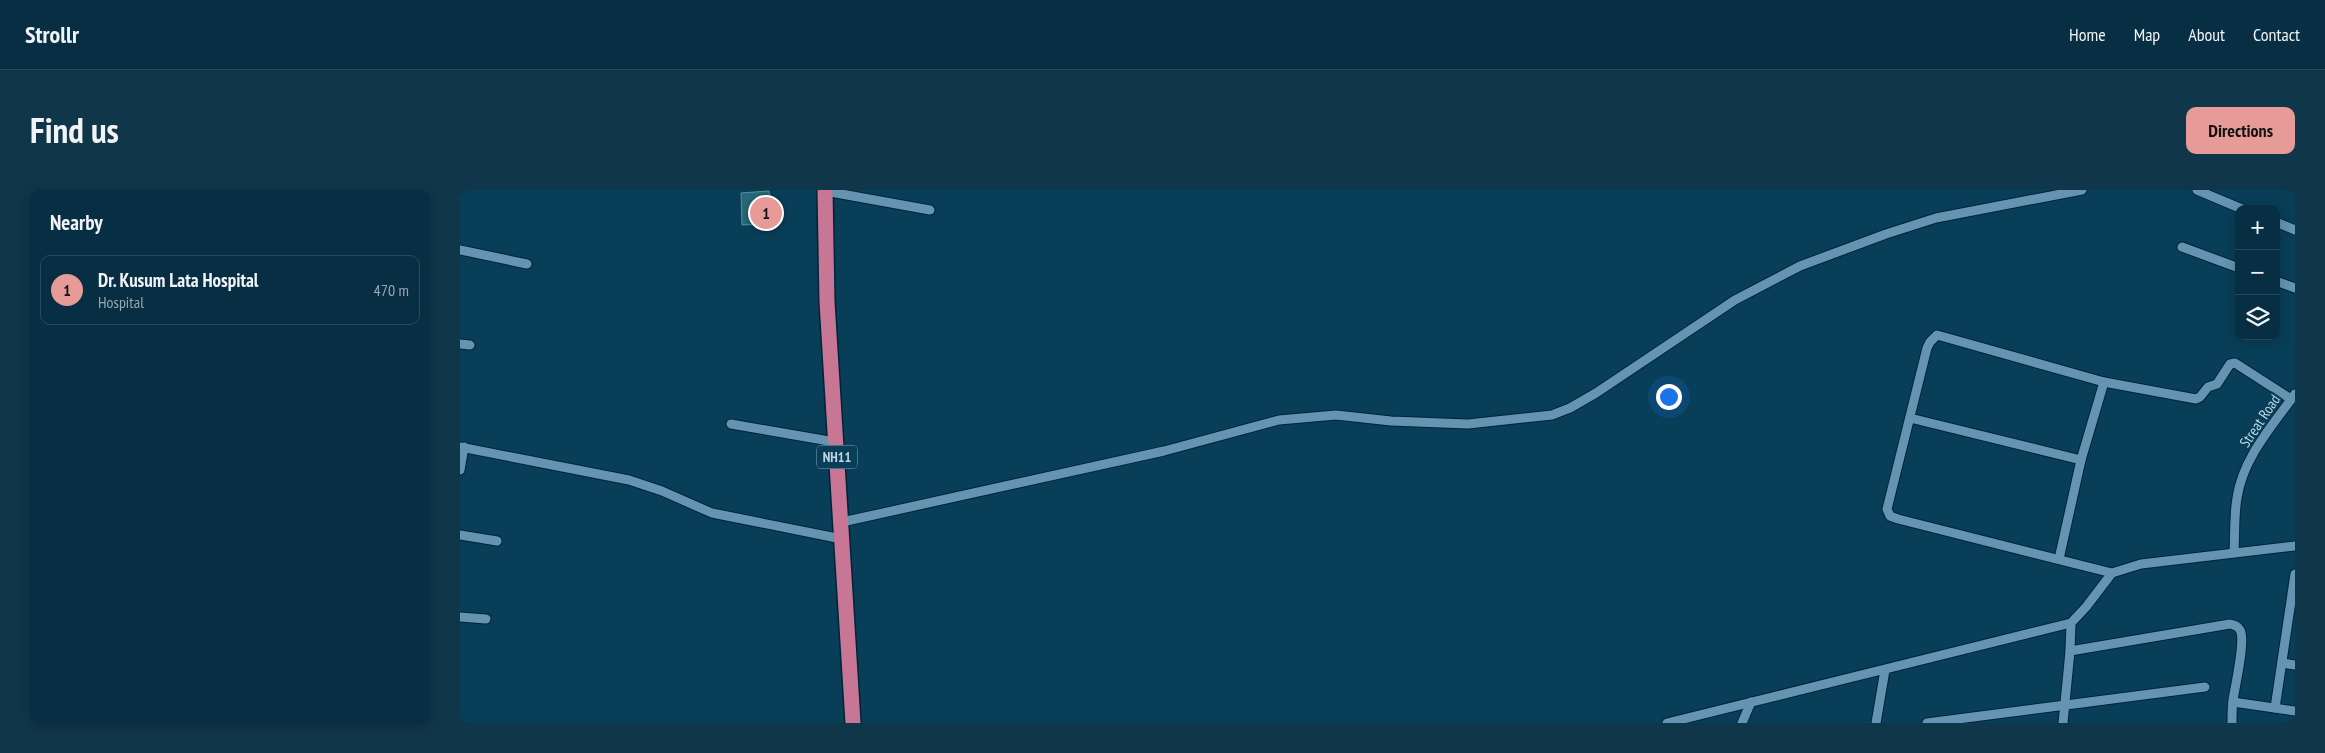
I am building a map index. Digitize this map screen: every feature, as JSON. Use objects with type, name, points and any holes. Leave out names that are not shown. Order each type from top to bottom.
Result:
[{"type":"highway","name":"NH11","points":[[825,191],[827,302],[842,522],[852,723]]},
{"type":"street","points":[[842,522],[1164,451],[1279,420],[1336,415],[1391,421],[1468,424],[1552,415],[1570,408],[1596,393],[1735,300],[1800,266],[1886,234],[1936,218],[2082,190]]},
{"type":"street","points":[[2197,190],[2235,206]]},
{"type":"street","points":[[825,191],[930,210]]},
{"type":"street","points":[[2280,224],[2295,230]]},
{"type":"street","points":[[2182,247],[2235,267]]},
{"type":"street","points":[[460,250],[527,264]]},
{"type":"street","points":[[2280,282],[2295,288]]},
{"type":"street","points":[[2293,397],[2235,363],[2230,364],[2217,384],[2208,387],[2196,399],[2104,382],[1937,335],[1927,348],[1887,506],[1890,516],[2112,573],[2141,564],[2295,546]]},
{"type":"street","points":[[460,344],[470,345]]},
{"type":"street","points":[[2059,559],[2081,460],[2104,382]]},
{"type":"street","name":"Streat Road","points":[[2234,552],[2237,497],[2241,481],[2256,448],[2293,397]]},
{"type":"street","points":[[1910,418],[2081,460]]},
{"type":"street","points":[[731,424],[836,442]]},
{"type":"street","points":[[460,470],[462,447],[629,480],[662,491],[712,513],[842,539]]},
{"type":"street","points":[[460,535],[497,541]]},
{"type":"street","points":[[1667,723],[2071,623],[2112,573]]},
{"type":"street","points":[[2275,708],[2295,578]]},
{"type":"street","points":[[460,617],[486,619]]},
{"type":"street","points":[[2063,723],[2071,623]]},
{"type":"street","points":[[2070,651],[2230,624],[2234,625],[2240,630],[2241,635],[2240,657],[2232,702],[2232,723]]},
{"type":"street","points":[[2282,663],[2295,665]]},
{"type":"street","points":[[1876,723],[1885,670]]},
{"type":"street","points":[[1927,723],[2204,687]]},
{"type":"street","points":[[1742,723],[1751,702]]},
{"type":"street","points":[[2232,702],[2295,711]]},
{"type":"building","points":[[769,191],[770,207],[773,207],[773,219],[770,219],[770,224],[742,225],[741,193]]},
{"type":"place","name":"Dr. Kusum Lata Hospital","points":[[766,213]]}]
